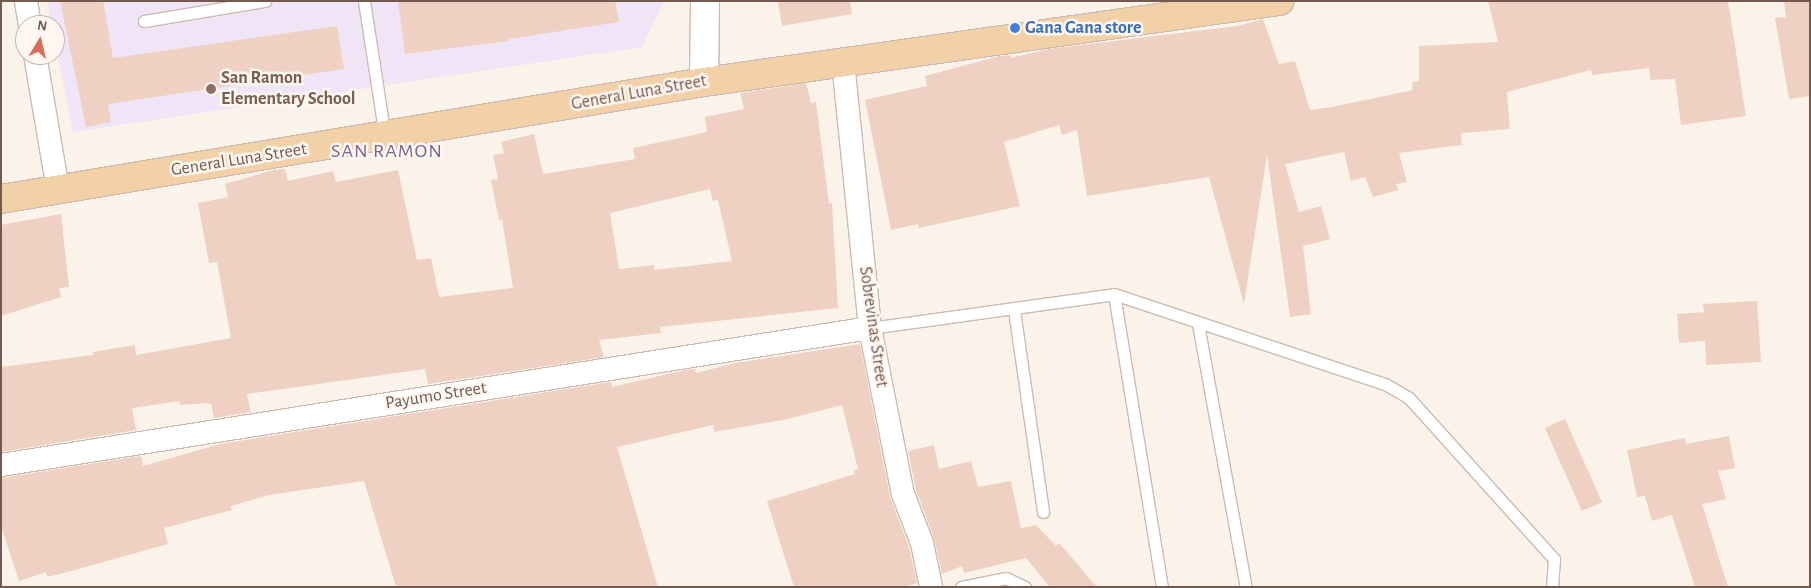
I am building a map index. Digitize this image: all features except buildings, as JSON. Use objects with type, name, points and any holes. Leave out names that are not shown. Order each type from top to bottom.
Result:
[{"type":"main road","points":[[704,82],[705,1]]},
{"type":"main road","name":"General Luna Street","points":[[1,199],[704,82],[1279,1]]},
{"type":"street","points":[[26,1],[28,15]]},
{"type":"street","name":"Sobrevinas Street","points":[[843,62],[870,328],[903,494],[922,543],[931,587]]},
{"type":"street","points":[[37,65],[58,190]]},
{"type":"street","name":"Payumo Street","points":[[1,465],[870,328]]},
{"type":"lane","points":[[144,21],[265,1]]},
{"type":"lane","points":[[364,1],[385,136]]},
{"type":"lane","points":[[870,328],[1014,310],[1114,294],[1198,324],[1385,384],[1409,398],[1554,560],[1552,587]]},
{"type":"lane","points":[[1114,294],[1162,587]]},
{"type":"lane","points":[[1014,310],[1043,512]]},
{"type":"lane","points":[[1198,324],[1246,587]]},
{"type":"lane","points":[[961,587],[1006,578],[1025,587]]},
{"type":"shaded area","name":"San Ramon Elementary School","points":[[47,1],[664,1],[642,47],[73,132],[60,65],[65,65],[65,15],[50,15]]},
{"type":"place","name":"Gana Gana store","points":[[1015,28]]},
{"type":"place","name":"San Ramon Elementary School","points":[[211,89]]},
{"type":"district","name":"SAN RAMON","points":[[387,151]]}]
